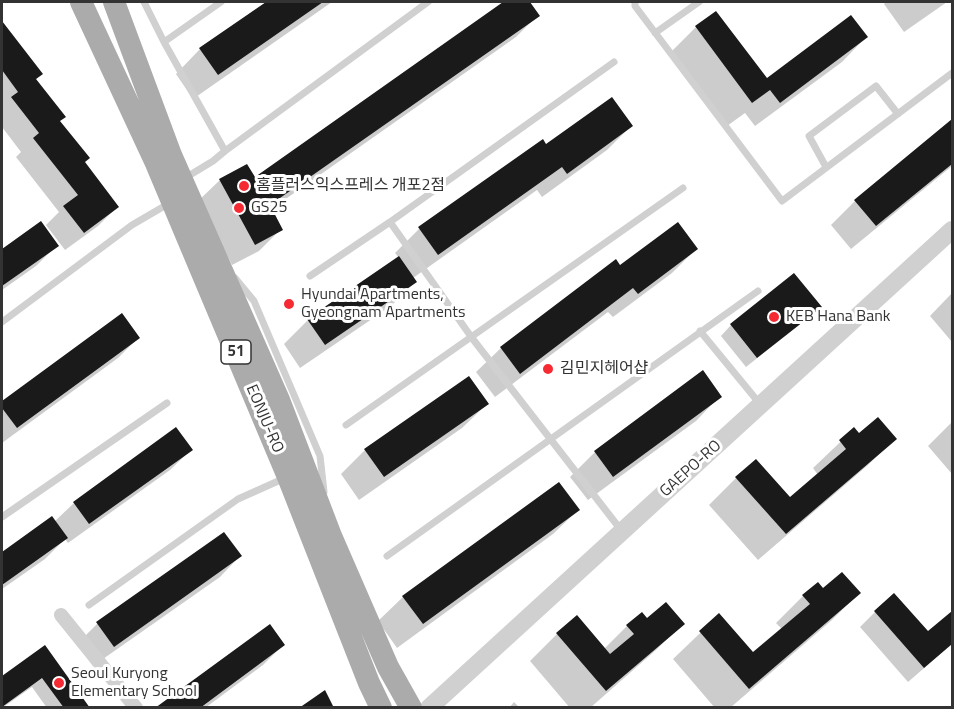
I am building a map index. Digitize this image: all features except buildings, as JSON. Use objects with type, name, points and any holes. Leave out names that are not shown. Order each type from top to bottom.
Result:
[{"type":"main road","name":"EONJU-RO","points":[[81,2],[172,202],[288,477],[381,708]]},
{"type":"main road","name":"EONJU-RO","points":[[114,2],[171,156],[279,400],[331,536],[388,667],[411,708]]},
{"type":"street","name":"GAEPO-RO","points":[[429,708],[952,230]]},
{"type":"street","points":[[61,615],[136,708]]},
{"type":"lane","points":[[144,2],[225,151]]},
{"type":"lane","points":[[164,42],[221,2]]},
{"type":"lane","points":[[183,180],[213,161],[428,2]]},
{"type":"lane","points":[[634,2],[782,201],[952,73]]},
{"type":"lane","points":[[655,33],[699,2]]},
{"type":"lane","points":[[310,276],[615,62]]},
{"type":"lane","points":[[826,167],[808,136],[876,86],[898,114]]},
{"type":"lane","points":[[346,424],[472,338],[683,188]]},
{"type":"lane","points":[[2,322],[132,225],[172,202]]},
{"type":"lane","points":[[390,222],[472,338],[622,531]]},
{"type":"lane","points":[[387,556],[758,291]]},
{"type":"lane","points":[[700,331],[761,405]]},
{"type":"lane","points":[[2,517],[168,403]]},
{"type":"lane","points":[[89,605],[238,499],[288,477]]},
{"type":"place","name":"홈플러스익스프레스 개포2점","points":[[244,186]]},
{"type":"place","name":"GS25","points":[[239,208]]},
{"type":"place","name":"Hyundai Apartments, Gyeongnam Apartments","points":[[289,304]]},
{"type":"place","name":"KEB Hana Bank","points":[[774,317]]},
{"type":"place","name":"김민지헤어샵","points":[[548,369]]},
{"type":"place","name":"Seoul Kuryong Elementary School","points":[[59,683]]}]
